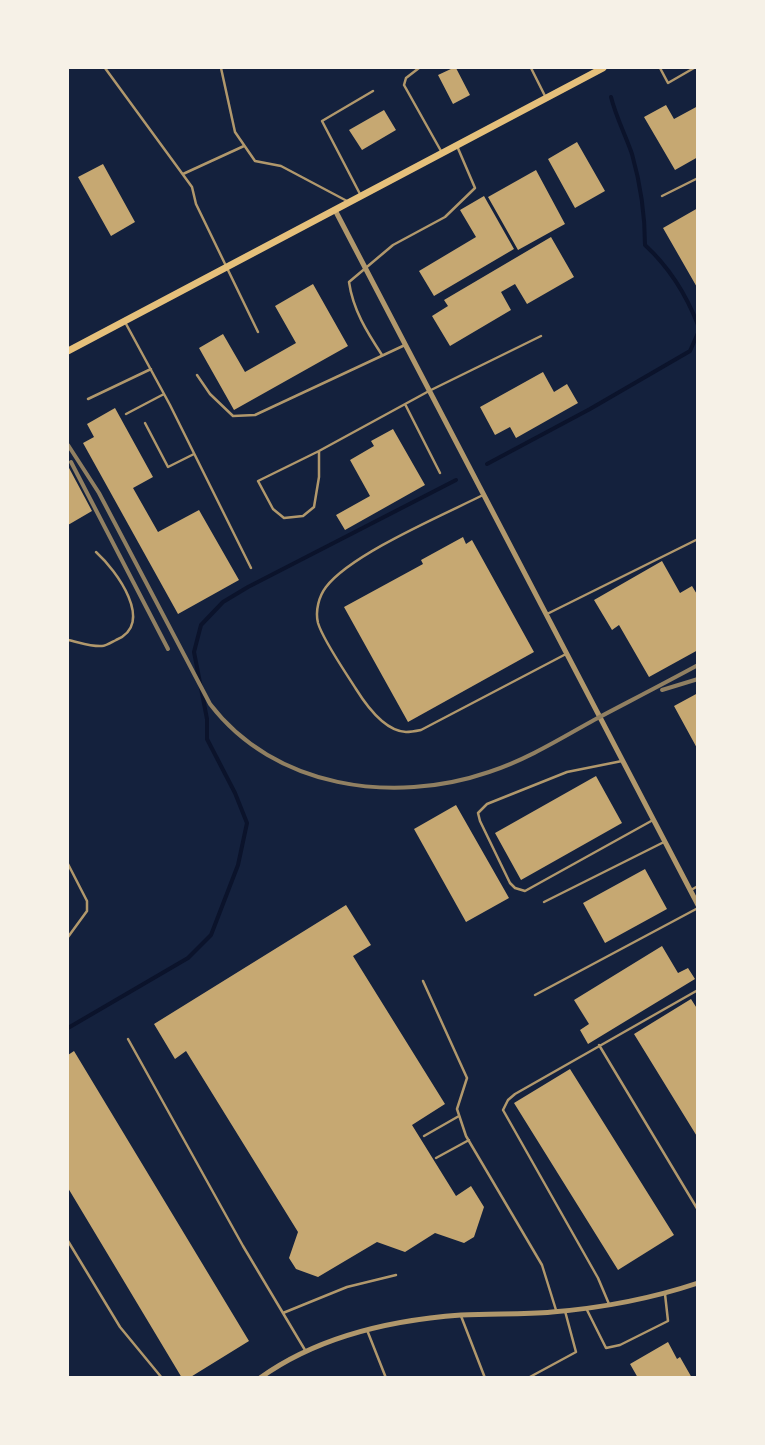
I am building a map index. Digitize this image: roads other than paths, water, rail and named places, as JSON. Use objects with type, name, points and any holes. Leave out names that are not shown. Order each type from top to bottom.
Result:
[{"type":"main road","points":[[68,351],[603,68]]},
{"type":"street","points":[[334,210],[698,907]]},
{"type":"street","points":[[260,1378],[322,1343],[367,1330],[416,1320],[461,1315],[556,1312],[610,1306],[665,1294],[698,1283]]},
{"type":"lane","points":[[105,68],[192,187],[196,204],[258,332]]},
{"type":"lane","points":[[221,68],[235,132],[256,161],[281,166],[349,202]]},
{"type":"lane","points":[[419,68],[406,78],[404,85],[442,153]]},
{"type":"lane","points":[[531,68],[546,98]]},
{"type":"lane","points":[[660,68],[668,82],[694,68]]},
{"type":"lane","points":[[361,196],[322,121],[373,92]]},
{"type":"lane","points":[[382,355],[363,325],[351,300],[349,282],[393,245],[446,217],[475,188],[456,145]]},
{"type":"lane","points":[[183,174],[244,146]]},
{"type":"lane","points":[[662,196],[698,178]]},
{"type":"lane","points":[[124,320],[164,394],[251,568]]},
{"type":"lane","points":[[319,451],[319,476],[314,507],[303,516],[284,518],[273,509],[258,481],[319,451],[429,391],[541,336]]},
{"type":"lane","points":[[197,375],[210,394],[233,416],[255,415],[405,345]]},
{"type":"lane","points":[[88,399],[151,369]]},
{"type":"lane","points":[[126,414],[164,394]]},
{"type":"lane","points":[[405,404],[440,472]]},
{"type":"lane","points":[[145,423],[168,467],[194,454]]},
{"type":"lane","points":[[483,495],[366,555],[343,571],[326,587],[318,602],[318,623],[338,662],[360,695],[376,714],[391,727],[405,732],[421,730],[566,654]]},
{"type":"lane","points":[[546,614],[698,539]]},
{"type":"lane","points":[[68,640],[102,646],[123,637],[132,624],[132,608],[123,585],[111,566],[96,552]]},
{"type":"lane","points":[[622,761],[567,772],[487,804],[478,813],[480,822],[510,883],[515,888],[525,891],[653,820]]},
{"type":"lane","points":[[544,902],[664,842]]},
{"type":"lane","points":[[68,864],[87,901],[87,911],[68,937]]},
{"type":"lane","points":[[690,890],[698,886]]},
{"type":"lane","points":[[535,995],[698,907]]},
{"type":"lane","points":[[423,981],[467,1078],[458,1101],[460,1116],[469,1140],[542,1265],[556,1312]]},
{"type":"lane","points":[[610,1306],[598,1278],[503,1110],[508,1100],[515,1094],[599,1044],[698,990]]},
{"type":"lane","points":[[128,1039],[243,1246],[306,1352]]},
{"type":"lane","points":[[599,1044],[698,1210]]},
{"type":"lane","points":[[424,1136],[460,1116]]},
{"type":"lane","points":[[436,1158],[469,1140]]},
{"type":"lane","points":[[68,1241],[120,1327],[162,1378]]},
{"type":"lane","points":[[283,1313],[347,1287],[396,1275]]},
{"type":"lane","points":[[586,1308],[606,1348],[620,1345],[668,1321],[665,1294]]},
{"type":"lane","points":[[528,1378],[576,1352],[565,1311]]},
{"type":"lane","points":[[461,1315],[484,1378]]},
{"type":"lane","points":[[367,1330],[386,1378]]},
{"type":"waterway","points":[[611,97],[632,154],[638,177],[642,200],[645,245],[676,282],[698,325]]},
{"type":"waterway","points":[[487,464],[590,409],[690,351],[698,333]]},
{"type":"waterway","points":[[68,1028],[188,958],[211,935],[238,865],[247,823],[235,793],[207,739],[207,719],[194,652],[201,625],[223,602],[248,587],[456,480]]},
{"type":"railway","points":[[68,445],[99,493],[210,704],[236,732],[267,755],[301,771],[337,782],[375,787],[414,787],[452,782],[489,772],[530,755],[698,665]]},
{"type":"railway","points":[[71,462],[168,649]]},
{"type":"railway","points":[[662,690],[698,679]]}]
